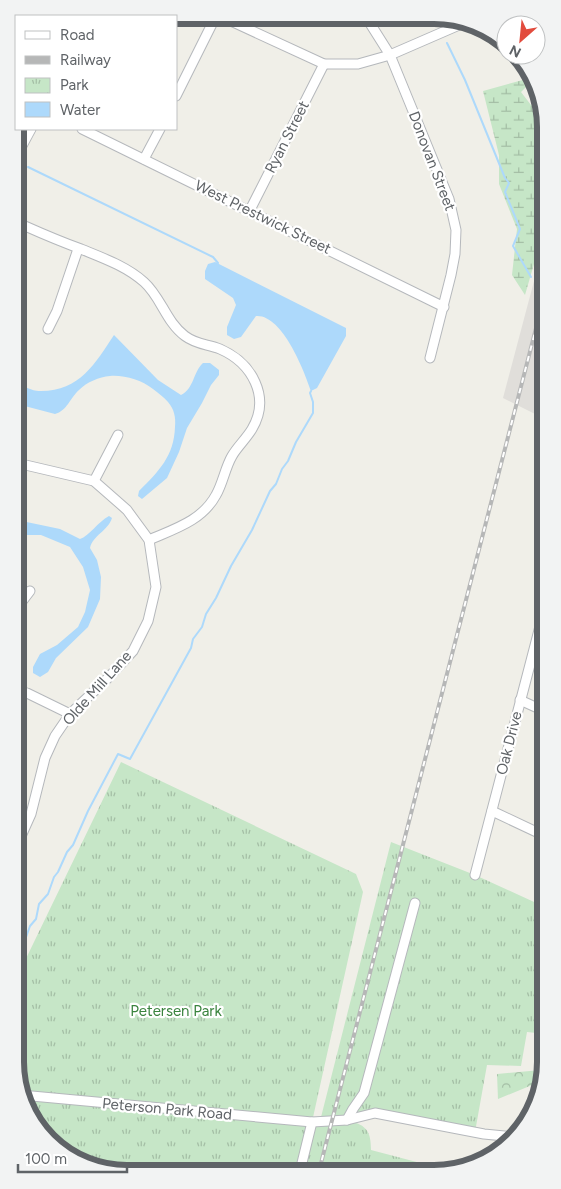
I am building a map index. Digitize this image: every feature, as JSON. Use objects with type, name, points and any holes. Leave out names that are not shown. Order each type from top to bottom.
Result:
[{"type":"street","points":[[178,92],[214,24]]},
{"type":"street","points":[[236,24],[324,64],[358,64],[390,55],[456,26]]},
{"type":"street","name":"Donovan Street","points":[[371,24],[390,55],[449,198],[456,230],[455,254],[444,307],[430,358]]},
{"type":"street","name":"Ryan Street","points":[[250,210],[324,64]]},
{"type":"street","points":[[24,143],[30,130]]},
{"type":"street","name":"West Prestwick Street","points":[[84,130],[444,307]]},
{"type":"street","points":[[144,159],[159,130]]},
{"type":"street","points":[[24,226],[130,270],[146,284],[171,322],[184,336],[200,344],[218,348],[235,357],[250,372],[257,387],[259,400],[258,414],[253,428],[232,456],[216,495],[199,516],[186,524],[149,540]]},
{"type":"street","points":[[48,328],[57,311],[78,248]]},
{"type":"street","points":[[94,481],[118,435]]},
{"type":"street","name":"Olde Mill Lane","points":[[24,465],[94,481],[127,510],[149,540],[156,587],[148,621],[133,651],[70,714],[56,736],[45,758],[31,814],[24,828]]},
{"type":"street","points":[[24,599],[30,591]]},
{"type":"street","name":"Oak Drive","points":[[475,875],[537,637]]},
{"type":"street","points":[[24,692],[70,714]]},
{"type":"street","points":[[520,700],[537,708]]},
{"type":"street","points":[[492,811],[537,832]]},
{"type":"street","points":[[347,1120],[352,1109],[364,1093],[415,903]]},
{"type":"street","name":"Peterson Park Road","points":[[30,1097],[312,1122],[347,1120],[375,1113],[484,1134],[506,1136]]},
{"type":"street","points":[[301,1165],[312,1122]]},
{"type":"shaded area","points":[[537,270],[537,415],[503,398]]},
{"type":"green space","points":[[526,79],[529,87],[527,86],[521,92],[531,105],[535,106],[537,126],[537,254],[525,295],[512,275],[517,229],[499,184],[499,155],[483,91]]},
{"type":"green space","name":"Petersen Park","points":[[121,762],[356,874],[363,892],[312,1122],[320,1121],[391,842],[475,875],[537,903],[537,1033],[527,1032],[521,1066],[487,1065],[475,1132],[375,1113],[349,1121],[367,1130],[371,1150],[428,1165],[120,1165],[93,1160],[69,1148],[45,1125],[32,1102],[27,1089],[24,1063],[24,963]]},
{"type":"green space","points":[[537,1070],[535,1084],[498,1099],[497,1074]]},
{"type":"water","points":[[215,262],[346,328],[346,336],[317,388],[311,391],[291,345],[275,324],[266,318],[256,316],[241,337],[234,339],[227,335],[227,327],[236,305],[233,298],[205,279],[205,271],[208,264]]},
{"type":"water","points":[[114,335],[158,380],[181,395],[189,389],[203,363],[210,363],[219,370],[219,375],[211,385],[187,428],[167,478],[142,499],[138,496],[139,491],[164,462],[174,437],[175,420],[173,410],[166,400],[153,389],[133,379],[110,376],[97,379],[82,387],[63,410],[55,414],[24,406],[24,386],[39,391],[65,387],[84,374],[100,356]]},
{"type":"water","points":[[109,516],[112,518],[94,540],[90,548],[97,560],[101,577],[100,599],[88,627],[56,658],[48,672],[40,677],[33,673],[33,667],[40,654],[57,645],[78,627],[85,612],[90,590],[83,567],[70,547],[41,535],[24,535],[24,521],[60,529],[80,539]]},
{"type":"waterway","points":[[447,43],[465,80],[505,178],[509,183],[505,192],[520,229],[513,246],[531,277]]},
{"type":"waterway","points":[[28,167],[213,257],[218,263]]},
{"type":"waterway","points":[[24,943],[30,926],[36,919],[39,904],[48,894],[54,877],[67,852],[73,845],[88,811],[118,754],[130,759],[191,648],[193,639],[202,627],[206,614],[313,413],[311,391]]},
{"type":"railway","points":[[321,1165],[537,324]]}]
